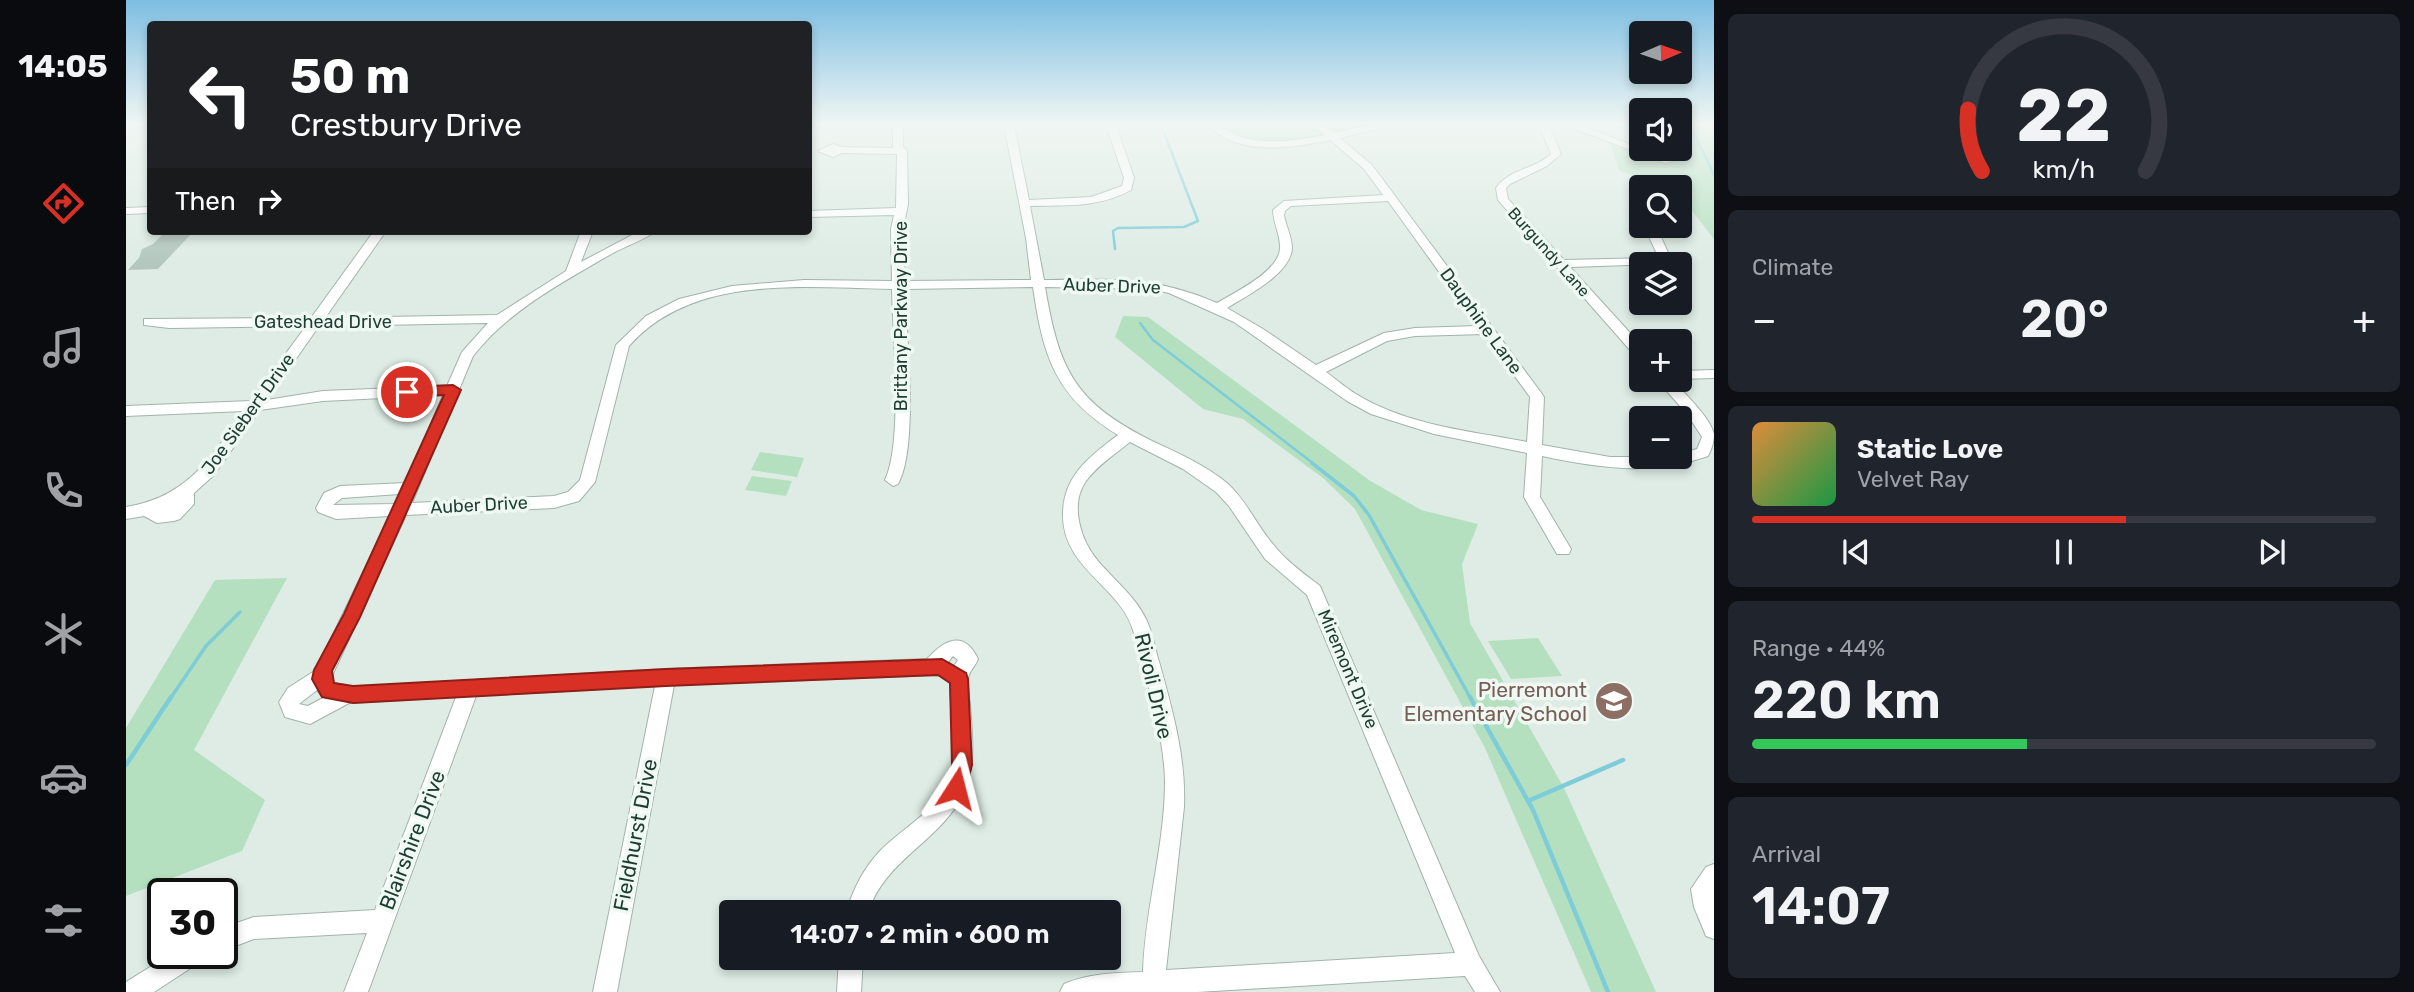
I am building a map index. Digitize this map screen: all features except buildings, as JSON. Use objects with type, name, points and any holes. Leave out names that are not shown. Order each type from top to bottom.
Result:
[{"type":"street","name":"Brittany Parkway Drive","points":[[893,480],[899,467],[902,418],[897,229],[901,171]]},
{"type":"street","name":"Miremont Drive","points":[[1018,171],[1057,365],[1069,386],[1097,412],[1129,435],[1178,457],[1220,485],[1246,515],[1266,548],[1314,591],[1471,964],[1488,992]]},
{"type":"street","points":[[1024,203],[1092,200],[1113,196],[1127,188],[1129,178],[1127,171]]},
{"type":"street","name":"Dauphine Lane","points":[[1372,171],[1537,397],[1532,498],[1563,549]]},
{"type":"street","name":"Burgundy Lane","points":[[1526,171],[1507,179],[1501,194],[1629,341]]},
{"type":"street","points":[[1220,307],[1268,276],[1281,263],[1286,249],[1278,216],[1279,210],[1288,203],[1392,198]]},
{"type":"street","points":[[126,211],[147,210]]},
{"type":"street","points":[[812,214],[900,211]]},
{"type":"street","name":"Joe Siebert Drive","points":[[166,504],[209,471],[377,235]]},
{"type":"street","points":[[640,235],[623,242],[497,319],[467,355],[400,509],[329,685],[469,689],[666,677],[944,670],[962,765],[956,788],[946,806],[881,864],[868,883],[862,900]]},
{"type":"street","points":[[571,273],[593,237],[623,242]]},
{"type":"street","points":[[1560,264],[1654,262],[1663,255],[1656,238]]},
{"type":"street","name":"Auber Drive","points":[[411,488],[340,492],[330,497],[324,505],[330,513],[557,501],[570,507],[583,503],[592,493],[586,484],[623,345],[644,322],[680,303],[744,286],[1150,285],[1191,294],[1220,307],[1356,400],[1402,422],[1449,435],[1616,462],[1686,460],[1703,452],[1711,437]]},
{"type":"street","name":"Gateshead Drive","points":[[149,322],[169,324],[497,319]]},
{"type":"street","points":[[1316,371],[1384,337],[1415,332],[1488,330]]},
{"type":"street","points":[[1692,375],[1714,374]]},
{"type":"street","points":[[126,411],[255,407],[323,396],[453,390]]},
{"type":"street","points":[[1675,392],[1711,437]]},
{"type":"street","name":"Rivoli Drive","points":[[1129,435],[1092,463],[1072,494],[1073,528],[1076,543],[1086,560],[1136,617],[1152,669],[1173,768],[1172,828],[1154,955],[1154,982]]},
{"type":"street","name":"Joe Siebert Drive","points":[[146,509],[157,517],[174,515],[186,504],[186,491]]},
{"type":"street","points":[[126,513],[166,504]]},
{"type":"street","name":"Fieldhurst Drive","points":[[605,992],[666,677]]},
{"type":"street","name":"Blairshire Drive","points":[[356,992],[469,689]]},
{"type":"street","points":[[1714,875],[1702,889],[1705,907],[1714,928]]},
{"type":"street","points":[[238,934],[254,928],[382,921]]},
{"type":"street","points":[[1072,992],[1099,986],[1154,982],[1471,964]]},
{"type":"street","points":[[132,992],[168,969]]},
{"type":"street","points":[[849,992],[850,970]]},
{"type":"green space","points":[[1622,171],[1714,171],[1714,239],[1692,211],[1692,175],[1632,175]]},
{"type":"green space","points":[[1123,316],[1148,317],[1369,480],[1421,510],[1478,524],[1462,564],[1470,623],[1564,788],[1656,992],[1591,992],[1485,748],[1355,509],[1323,478],[1243,419],[1203,409],[1115,337]]},
{"type":"green space","points":[[760,452],[804,458],[797,477],[751,470]]},
{"type":"green space","points":[[752,476],[792,481],[786,496],[745,490]]},
{"type":"green space","points":[[287,578],[194,750],[265,800],[242,851],[172,878],[147,878],[147,888],[126,896],[126,728],[215,580]]},
{"type":"green space","points":[[1538,638],[1562,676],[1511,679],[1488,641]]},
{"type":"waterway","points":[[1115,249],[1113,231],[1118,228],[1184,227],[1198,221],[1179,171]]},
{"type":"waterway","points":[[1712,171],[1714,175]]},
{"type":"waterway","points":[[1140,323],[1153,340],[1314,464]]},
{"type":"waterway","points":[[1312,463],[1354,496],[1369,515],[1471,699]]},
{"type":"waterway","points":[[170,699],[206,646],[240,612]]},
{"type":"waterway","points":[[126,765],[171,697]]},
{"type":"waterway","points":[[1470,697],[1533,810],[1608,992]]},
{"type":"waterway","points":[[1528,801],[1623,760]]},
{"type":"place","name":"Pierremont Elementary School","points":[[1614,701]]},
{"type":"route","points":[[407,392],[453,390],[411,488],[351,617],[323,670],[321,679],[328,691],[336,695],[353,695],[666,677],[942,667],[959,679],[962,765],[956,788]]}]
